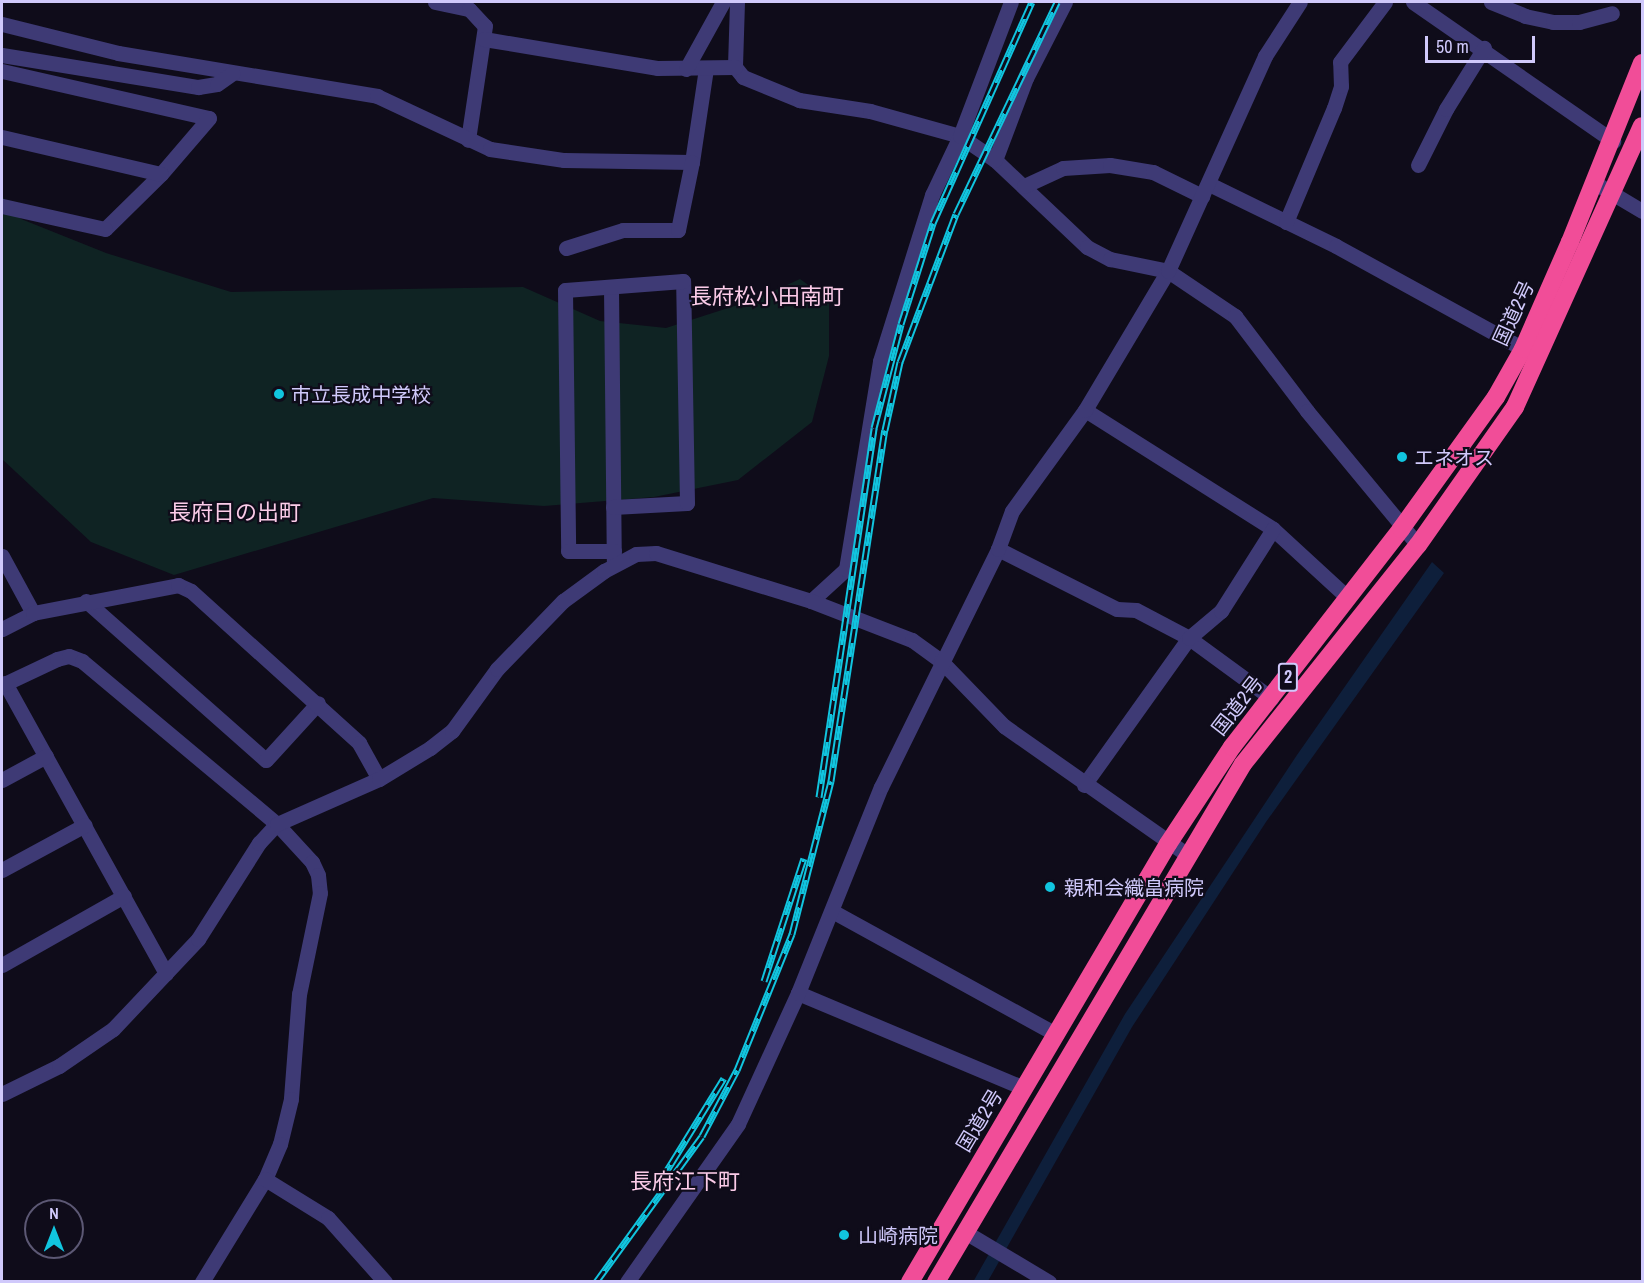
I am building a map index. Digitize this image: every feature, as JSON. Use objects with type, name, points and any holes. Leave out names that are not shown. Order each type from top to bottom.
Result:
[{"type":"highway","name":"国道2号","points":[[910,1281],[1168,844],[1232,747],[1401,529],[1496,397],[1523,349],[1613,141],[1642,63]]},
{"type":"highway","name":"国道2号","points":[[936,1281],[1244,764],[1418,545],[1515,407],[1642,126]]},
{"type":"street","points":[[435,2],[478,15],[485,26],[468,140]]},
{"type":"street","points":[[686,69],[723,2]]},
{"type":"street","points":[[735,67],[737,2]]},
{"type":"street","points":[[811,601],[846,569],[879,361],[932,195],[960,136],[1011,2]]},
{"type":"street","points":[[995,160],[1026,78],[1065,2]]},
{"type":"street","points":[[627,1281],[738,1124],[798,993],[880,787],[998,549],[1012,511],[1085,411],[1168,271],[1264,56],[1300,2]]},
{"type":"street","points":[[1286,222],[1335,108],[1341,86],[1340,62],[1385,2]]},
{"type":"street","points":[[1413,2],[1484,48],[1613,141]]},
{"type":"street","points":[[1491,2],[1525,16],[1553,22],[1578,22],[1612,13]]},
{"type":"street","points":[[2,24],[118,53],[377,96],[490,149],[564,160],[692,162]]},
{"type":"street","points":[[484,39],[556,53],[686,69],[735,67],[756,85],[799,100],[870,111],[960,136],[995,160],[1088,248],[1110,259],[1168,271],[1235,316],[1401,529],[1418,545]]},
{"type":"street","points":[[1418,165],[1446,109],[1484,48]]},
{"type":"street","points":[[2,55],[198,87],[217,84],[233,73]]},
{"type":"street","points":[[566,248],[623,230],[678,230],[692,162],[706,68]]},
{"type":"street","points":[[2,70],[209,118],[161,174],[105,229],[2,206]]},
{"type":"street","points":[[2,137],[161,174]]},
{"type":"street","points":[[1024,186],[1062,168],[1110,165],[1153,172],[1286,222],[1523,349]]},
{"type":"street","points":[[1595,183],[1642,211]]},
{"type":"street","points":[[613,507],[687,503],[683,280],[610,288],[565,290],[568,551],[614,558],[656,553],[811,601],[912,640],[941,661],[1004,726],[1084,785],[1168,844],[1189,856]]},
{"type":"street","points":[[610,288],[614,558]]},
{"type":"street","points":[[1085,411],[1273,529],[1348,598]]},
{"type":"street","points":[[1084,785],[1189,638],[1221,611],[1273,529]]},
{"type":"street","points":[[998,549],[1117,609],[1136,610],[1189,638],[1271,698]]},
{"type":"street","points":[[2,556],[33,613]]},
{"type":"street","points":[[2,1094],[59,1066],[113,1029],[198,939],[259,843],[277,824],[378,779],[453,731],[498,669],[533,630],[614,558]]},
{"type":"street","points":[[2,629],[33,613],[178,585],[191,591],[318,703],[359,743],[378,779]]},
{"type":"street","points":[[86,601],[266,760],[318,703]]},
{"type":"street","points":[[166,973],[86,825],[3,684],[57,659],[75,657],[277,824],[312,862],[320,893],[299,994],[291,1099],[266,1179],[202,1281]]},
{"type":"street","points":[[2,780],[46,756]]},
{"type":"street","points":[[2,870],[86,825]]},
{"type":"street","points":[[2,965],[124,896]]},
{"type":"street","points":[[832,911],[1056,1034]]},
{"type":"street","points":[[798,993],[1024,1088]]},
{"type":"street","points":[[266,1179],[328,1218],[376,1278]]},
{"type":"street","points":[[965,1232],[1049,1281]]},
{"type":"green space","points":[[2,196],[21,219],[106,253],[231,292],[523,287],[600,321],[666,328],[756,299],[800,279],[829,300],[829,356],[812,422],[738,480],[654,497],[544,506],[433,498],[174,575],[91,542],[2,459]]},
{"type":"water","points":[[1432,562],[1444,573],[1266,822],[1132,1027],[988,1281],[973,1282],[1125,1014],[1297,755]]},
{"type":"railway","points":[[819,797],[874,428],[901,324],[933,223],[1032,2]]},
{"type":"railway","points":[[596,1282],[702,1136],[737,1070],[792,934],[831,781],[885,430],[900,362],[956,214],[1057,2]]},
{"type":"railway","points":[[764,981],[804,858]]},
{"type":"railway","points":[[656,1188],[724,1078]]},
{"type":"place","name":"市立長成中学校","points":[[279,394]]},
{"type":"place","name":"エネオス","points":[[1402,457]]},
{"type":"place","name":"親和会織畠病院","points":[[1050,887]]},
{"type":"place","name":"山崎病院","points":[[844,1235]]},
{"type":"district","name":"長府松小田南町","points":[[767,297]]},
{"type":"district","name":"長府日の出町","points":[[235,513]]},
{"type":"district","name":"長府江下町","points":[[685,1182]]}]
